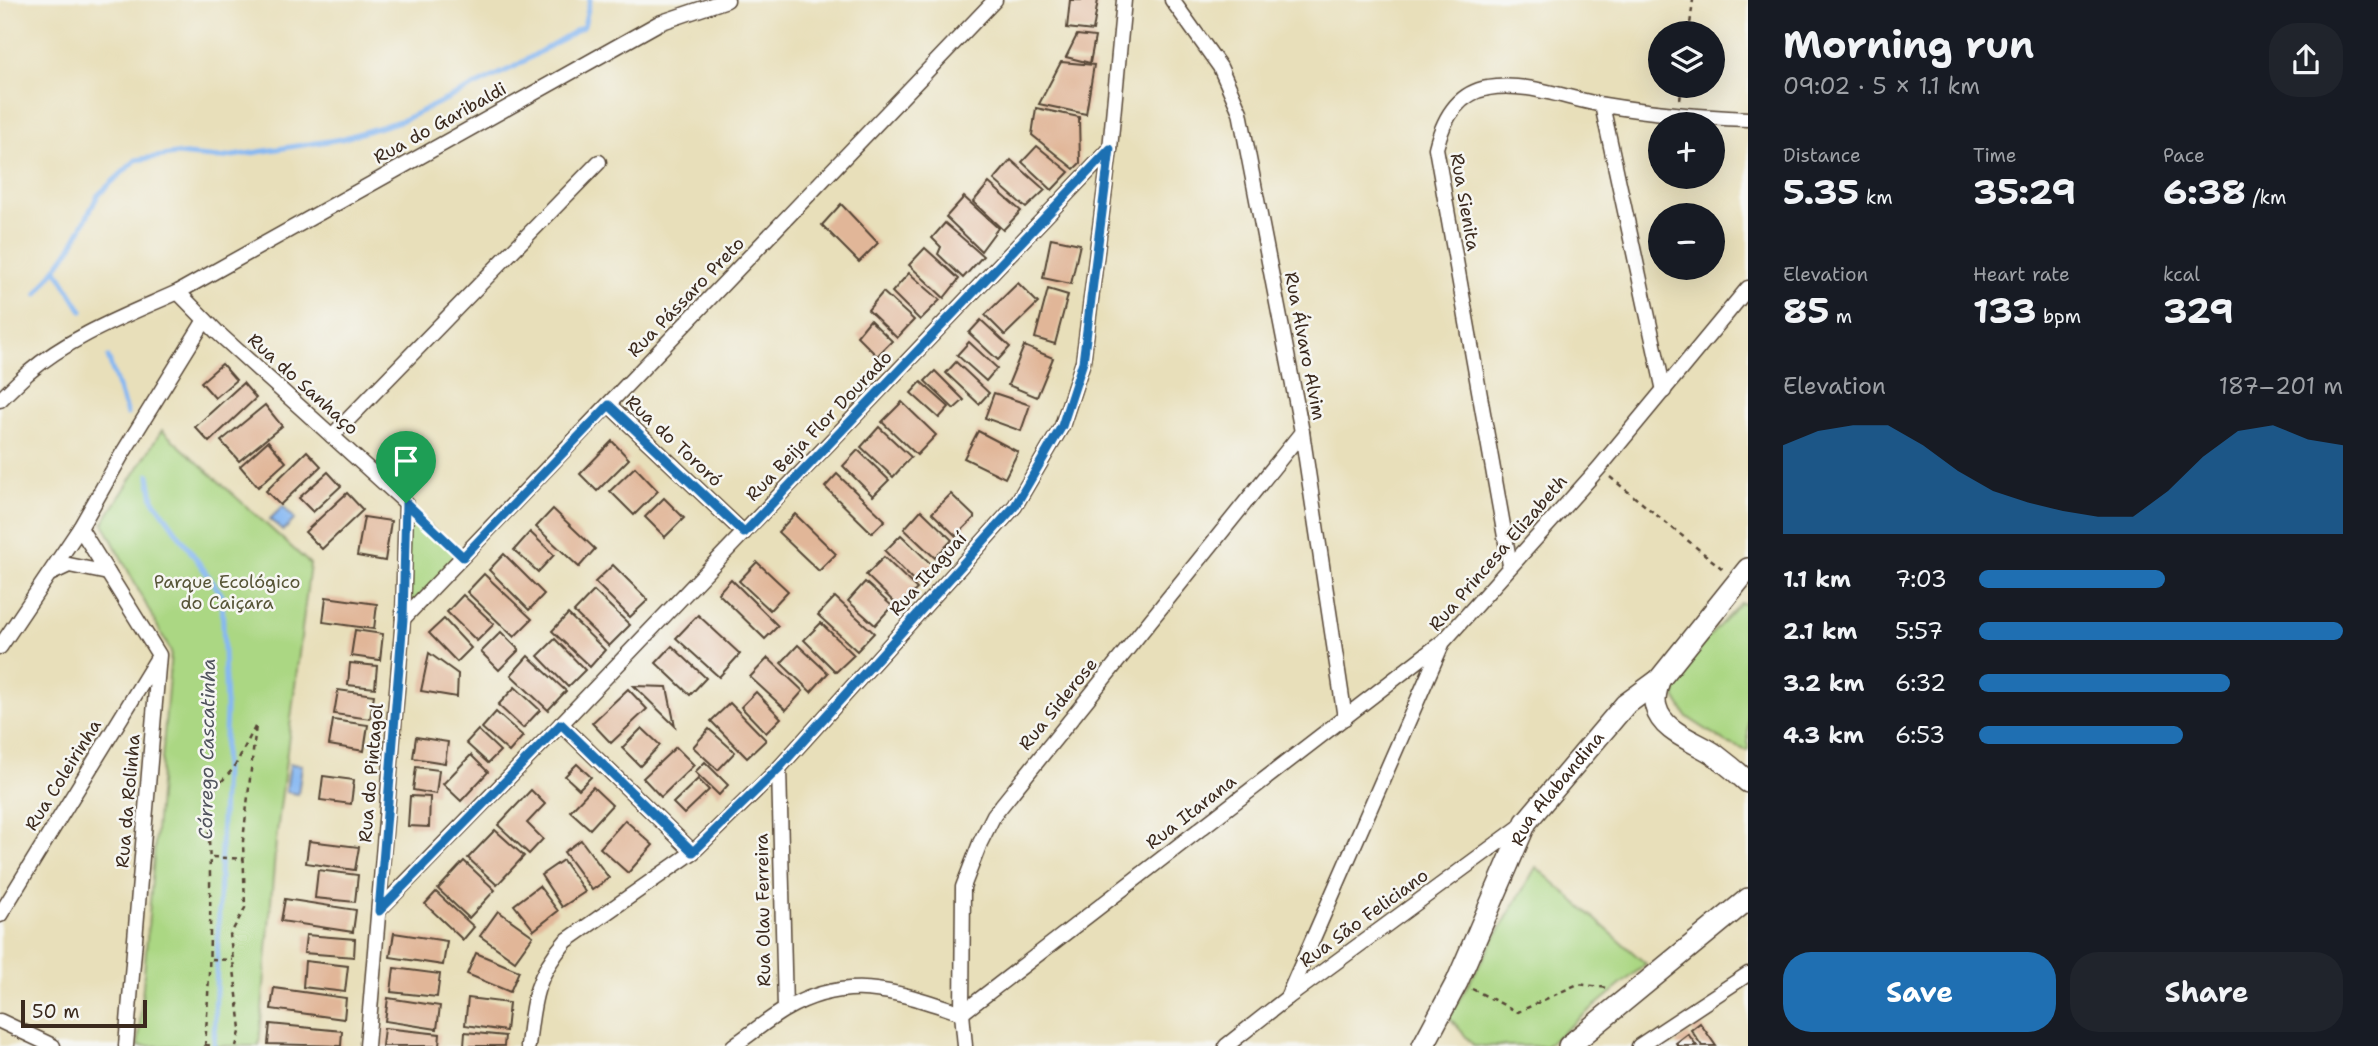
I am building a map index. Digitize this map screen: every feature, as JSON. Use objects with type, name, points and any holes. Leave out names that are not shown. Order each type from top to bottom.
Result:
[{"type":"street","name":"Rua do Garibaldi","points":[[0,400],[28,373],[63,348],[178,292],[659,23],[727,0]]},
{"type":"street","name":"Rua Pássaro Preto","points":[[403,619],[995,0]]},
{"type":"street","name":"Rua Itaguaí","points":[[528,1046],[533,1004],[543,971],[552,956],[566,941],[693,852],[779,768],[1015,506],[1062,426],[1083,362],[1110,149],[1124,0]]},
{"type":"street","name":"Rua Álvaro Alvim","points":[[1172,0],[1220,67],[1240,112],[1302,432],[1345,718]]},
{"type":"street","name":"Rua Sienita","points":[[1510,565],[1436,148],[1450,111],[1466,96],[1488,88],[1516,86],[1678,116],[1748,119]]},
{"type":"street","points":[[1602,104],[1664,391]]},
{"type":"street","name":"Rua Beija Flor Dourado","points":[[379,911],[1110,149]]},
{"type":"street","points":[[332,436],[599,162]]},
{"type":"street","name":"Rua Princesa Elizabeth","points":[[1287,998],[1443,642],[1599,468],[1748,288]]},
{"type":"street","name":"Rua do Sanhaço","points":[[178,292],[205,320],[406,503]]},
{"type":"street","points":[[0,647],[80,528],[205,320]]},
{"type":"street","name":"Rua do Tororó","points":[[609,405],[744,533]]},
{"type":"street","name":"Rua Siderose","points":[[965,1046],[961,1013],[963,887],[980,843],[995,815],[1302,432]]},
{"type":"street","name":"Rua do Pintagol","points":[[367,1046],[403,619],[406,503]]},
{"type":"street","points":[[80,528],[159,655]]},
{"type":"street","points":[[51,574],[69,565],[108,573]]},
{"type":"street","name":"Rua Alabandina","points":[[1423,1046],[1457,982],[1526,822],[1625,705],[1659,680],[1715,612],[1745,581]]},
{"type":"street","name":"Rua Itarana","points":[[961,1013],[1443,642]]},
{"type":"street","name":"Rua Coleirinha","points":[[0,915],[159,655]]},
{"type":"street","name":"Rua da Rolinha","points":[[126,1046],[159,655]]},
{"type":"street","points":[[1659,680],[1655,697],[1661,719],[1671,728],[1712,752],[1748,782]]},
{"type":"street","points":[[561,724],[693,852]]},
{"type":"street","points":[[1712,752],[1748,765]]},
{"type":"street","name":"Rua Olau Ferreira","points":[[779,768],[785,1009]]},
{"type":"street","name":"Rua São Feliciano","points":[[1226,1046],[1526,822]]},
{"type":"street","points":[[1569,1046],[1747,898]]},
{"type":"street","points":[[1639,1046],[1748,974]]},
{"type":"street","points":[[733,1046],[785,1009],[819,994],[852,988],[878,989],[961,1013]]},
{"type":"street","points":[[0,1021],[53,1046]]},
{"type":"path","points":[[1690,21],[1693,0]]},
{"type":"path","points":[[1599,468],[1745,581]]},
{"type":"path","points":[[406,503],[463,557]]},
{"type":"path","points":[[212,1046],[205,1046],[213,959],[211,857],[206,797],[234,768],[256,724],[243,841],[244,908],[230,935],[241,1029],[236,1046]]},
{"type":"path","points":[[211,857],[243,859]]},
{"type":"path","points":[[213,959],[233,960]]},
{"type":"path","points":[[1457,982],[1518,1012],[1578,984],[1637,992]]},
{"type":"green space","name":"Parque Ecológico do Caiçara","points":[[162,430],[310,564],[276,841],[259,1046],[138,1046],[171,652],[103,523]]},
{"type":"green space","points":[[406,504],[463,557],[403,616]]},
{"type":"green space","points":[[1740,603],[1748,604],[1748,751],[1727,743],[1687,717],[1675,697],[1679,669]]},
{"type":"green space","points":[[1536,867],[1646,964],[1546,1046],[1474,1046],[1449,1017]]},
{"type":"water","points":[[283,506],[295,519],[283,531],[270,519]]},
{"type":"water","points":[[290,764],[302,765],[298,794],[286,792]]},
{"type":"building","points":[[1070,0],[1098,0],[1093,31],[1067,28]]},
{"type":"building","points":[[1077,35],[1095,37],[1090,63],[1066,57]]},
{"type":"building","points":[[1061,62],[1094,65],[1086,114],[1039,104]]},
{"type":"building","points":[[1036,108],[1079,117],[1080,163],[1074,169],[1032,135]]},
{"type":"building","points":[[1037,146],[1069,172],[1052,190],[1022,162]]},
{"type":"building","points":[[1011,160],[1045,190],[1026,208],[994,180]]},
{"type":"building","points":[[989,183],[1021,211],[1003,230],[973,202]]},
{"type":"building","points":[[964,197],[998,228],[981,251],[946,217]]},
{"type":"building","points":[[841,204],[878,243],[859,262],[822,225]]},
{"type":"building","points":[[945,223],[983,256],[963,278],[938,254],[941,247],[932,238]]},
{"type":"building","points":[[1051,238],[1080,244],[1071,284],[1043,278]]},
{"type":"building","points":[[925,248],[959,279],[944,298],[909,265]]},
{"type":"building","points":[[909,273],[940,300],[920,320],[892,292]]},
{"type":"building","points":[[1018,283],[1038,303],[1005,335],[985,315]]},
{"type":"building","points":[[1048,289],[1068,295],[1055,344],[1035,338]]},
{"type":"building","points":[[883,292],[914,320],[897,338],[868,310]]},
{"type":"building","points":[[870,320],[892,341],[877,356],[857,336]]},
{"type":"building","points":[[981,320],[1010,347],[998,360],[969,333]]},
{"type":"building","points":[[969,342],[997,368],[986,381],[957,355]]},
{"type":"building","points":[[1024,346],[1053,358],[1037,397],[1008,385]]},
{"type":"building","points":[[956,362],[989,393],[979,404],[946,373]]},
{"type":"building","points":[[222,364],[236,380],[215,398],[201,382]]},
{"type":"building","points":[[935,371],[964,400],[954,409],[925,381]]},
{"type":"building","points":[[921,382],[949,407],[939,418],[911,393]]},
{"type":"building","points":[[243,383],[256,398],[209,442],[195,427]]},
{"type":"building","points":[[994,393],[1030,405],[1021,431],[985,418]]},
{"type":"building","points":[[902,402],[936,435],[917,455],[882,422]]},
{"type":"building","points":[[265,405],[282,426],[239,461],[221,441]]},
{"type":"building","points":[[879,427],[911,457],[893,477],[861,447]]},
{"type":"building","points":[[978,431],[1018,452],[1005,478],[964,458]]},
{"type":"building","points":[[268,441],[286,462],[258,487],[240,466]]},
{"type":"building","points":[[612,441],[629,459],[597,491],[580,474]]},
{"type":"building","points":[[858,450],[889,480],[873,496],[843,466]]},
{"type":"building","points":[[307,451],[321,466],[280,505],[266,491]]},
{"type":"building","points":[[635,467],[658,491],[634,515],[610,491]]},
{"type":"building","points":[[328,472],[341,486],[313,512],[299,498]]},
{"type":"building","points":[[837,474],[885,520],[872,533],[825,487]]},
{"type":"building","points":[[347,493],[363,510],[322,549],[305,532]]},
{"type":"building","points":[[951,494],[975,517],[956,536],[932,513]]},
{"type":"building","points":[[664,498],[684,518],[665,537],[645,517]]},
{"type":"building","points":[[553,509],[595,549],[579,567],[536,527]]},
{"type":"building","points":[[921,510],[952,540],[935,558],[904,529]]},
{"type":"building","points":[[795,514],[836,554],[819,571],[778,532]]},
{"type":"building","points":[[364,517],[391,521],[385,561],[357,556]]},
{"type":"building","points":[[530,532],[554,555],[538,572],[514,550]]},
{"type":"building","points":[[901,535],[934,567],[917,584],[885,551]]},
{"type":"building","points":[[504,554],[544,594],[529,610],[489,570]]},
{"type":"building","points":[[884,557],[917,589],[899,607],[866,575]]},
{"type":"building","points":[[757,562],[788,591],[770,610],[739,581]]},
{"type":"building","points":[[613,565],[648,600],[630,617],[595,582]]},
{"type":"building","points":[[484,574],[532,619],[514,637],[467,592]]},
{"type":"building","points":[[731,579],[778,626],[765,639],[718,593]]},
{"type":"building","points":[[865,582],[892,606],[875,625],[848,601]]},
{"type":"building","points":[[594,591],[630,625],[609,646],[574,612]]},
{"type":"building","points":[[463,595],[494,624],[477,641],[447,612]]},
{"type":"building","points":[[326,597],[377,604],[374,629],[323,622]]},
{"type":"building","points":[[835,597],[874,633],[857,651],[818,615]]},
{"type":"building","points":[[568,614],[605,650],[590,667],[552,631]]},
{"type":"building","points":[[698,615],[740,654],[719,677],[676,638]]},
{"type":"building","points":[[444,619],[471,648],[457,662],[429,633]]},
{"type":"building","points":[[821,623],[854,655],[836,672],[804,640]]},
{"type":"building","points":[[355,630],[383,634],[380,660],[351,656]]},
{"type":"building","points":[[501,632],[519,650],[499,670],[481,652]]},
{"type":"building","points":[[555,639],[585,670],[568,687],[538,656]]},
{"type":"building","points":[[798,645],[828,673],[811,692],[781,663]]},
{"type":"building","points":[[672,646],[706,678],[690,695],[656,663]]},
{"type":"building","points":[[429,653],[458,674],[457,697],[421,691]]},
{"type":"building","points":[[528,656],[566,691],[548,710],[511,675]]},
{"type":"building","points":[[768,658],[803,691],[786,710],[750,677]]},
{"type":"building","points":[[350,663],[377,666],[375,688],[348,685]]},
{"type":"building","points":[[634,686],[667,687],[675,726]]},
{"type":"building","points":[[515,687],[540,710],[523,728],[498,705]]},
{"type":"building","points":[[628,689],[647,709],[611,743],[592,723]]},
{"type":"building","points":[[338,690],[374,695],[370,719],[334,714]]},
{"type":"building","points":[[756,692],[781,718],[766,733],[741,707]]},
{"type":"building","points":[[730,703],[766,740],[747,758],[711,721]]},
{"type":"building","points":[[496,712],[523,736],[509,752],[482,728]]},
{"type":"building","points":[[333,720],[368,725],[364,751],[329,745]]},
{"type":"building","points":[[642,728],[660,745],[640,766],[622,748]]},
{"type":"building","points":[[709,729],[735,752],[718,770],[693,747]]},
{"type":"building","points":[[478,730],[500,751],[488,763],[466,743]]},
{"type":"building","points":[[416,737],[448,742],[445,763],[413,758]]},
{"type":"building","points":[[676,747],[694,765],[661,797],[643,778]]},
{"type":"building","points":[[471,755],[488,772],[461,801],[443,784]]},
{"type":"building","points":[[705,762],[728,785],[719,795],[695,772]]},
{"type":"building","points":[[577,764],[591,777],[579,789],[565,776]]},
{"type":"building","points":[[416,767],[439,770],[436,794],[413,790]]},
{"type":"building","points":[[323,776],[354,780],[351,804],[320,800]]},
{"type":"building","points":[[698,779],[709,790],[684,814],[673,803]]},
{"type":"building","points":[[593,787],[612,805],[590,829],[570,811]]},
{"type":"building","points":[[531,790],[545,804],[527,823],[543,839],[529,854],[498,825]]},
{"type":"building","points":[[410,796],[430,797],[429,827],[408,826]]},
{"type":"building","points":[[625,820],[653,845],[628,873],[600,848]]},
{"type":"building","points":[[495,830],[524,856],[497,885],[468,858]]},
{"type":"building","points":[[581,840],[609,878],[592,890],[564,852]]},
{"type":"building","points":[[309,841],[359,847],[355,870],[306,863]]},
{"type":"building","points":[[563,860],[585,892],[562,907],[541,875]]},
{"type":"building","points":[[464,861],[495,890],[469,918],[438,889]]},
{"type":"building","points":[[318,870],[358,875],[355,902],[315,898]]},
{"type":"building","points":[[539,886],[558,911],[534,930],[514,905]]},
{"type":"building","points":[[436,892],[474,927],[463,940],[425,904]]},
{"type":"building","points":[[285,899],[356,910],[353,932],[281,921]]},
{"type":"building","points":[[498,911],[533,936],[515,961],[480,936]]},
{"type":"building","points":[[394,933],[447,941],[443,965],[390,957]]},
{"type":"building","points":[[306,935],[355,939],[354,957],[304,953]]},
{"type":"building","points":[[476,953],[519,971],[510,992],[467,974]]},
{"type":"building","points":[[305,961],[348,966],[345,992],[303,987]]},
{"type":"building","points":[[394,968],[440,974],[437,997],[391,992]]},
{"type":"building","points":[[274,988],[346,998],[344,1019],[271,1009]]},
{"type":"building","points":[[388,998],[440,1006],[437,1029],[385,1021]]},
{"type":"building","points":[[468,998],[509,1003],[506,1031],[465,1025]]},
{"type":"building","points":[[1700,1023],[1716,1046],[1702,1046],[1691,1030]]},
{"type":"building","points":[[270,1024],[342,1031],[341,1046],[268,1044]]},
{"type":"building","points":[[384,1028],[440,1034],[439,1046],[382,1046]]},
{"type":"building","points":[[465,1032],[505,1036],[504,1046],[464,1046]]},
{"type":"building","points":[[1688,1034],[1697,1046],[1678,1046],[1676,1043]]},
{"type":"waterway","points":[[37,294],[72,246],[98,195],[136,160],[176,154],[220,158],[341,139],[403,120],[514,67],[584,26],[590,0]]},
{"type":"waterway","name":"Córrego Cascatinha","points":[[56,269],[82,311]]},
{"type":"waterway","name":"Córrego Cascatinha","points":[[108,357],[127,414]]},
{"type":"waterway","name":"Córrego Cascatinha","points":[[149,475],[153,499],[222,595],[226,708],[214,1046]]},
{"type":"route","points":[[1110,149],[1083,362],[1062,426],[1015,506],[779,768],[693,852],[561,724],[379,911],[403,619],[406,503],[463,557],[609,405],[744,533],[1110,149]]}]
